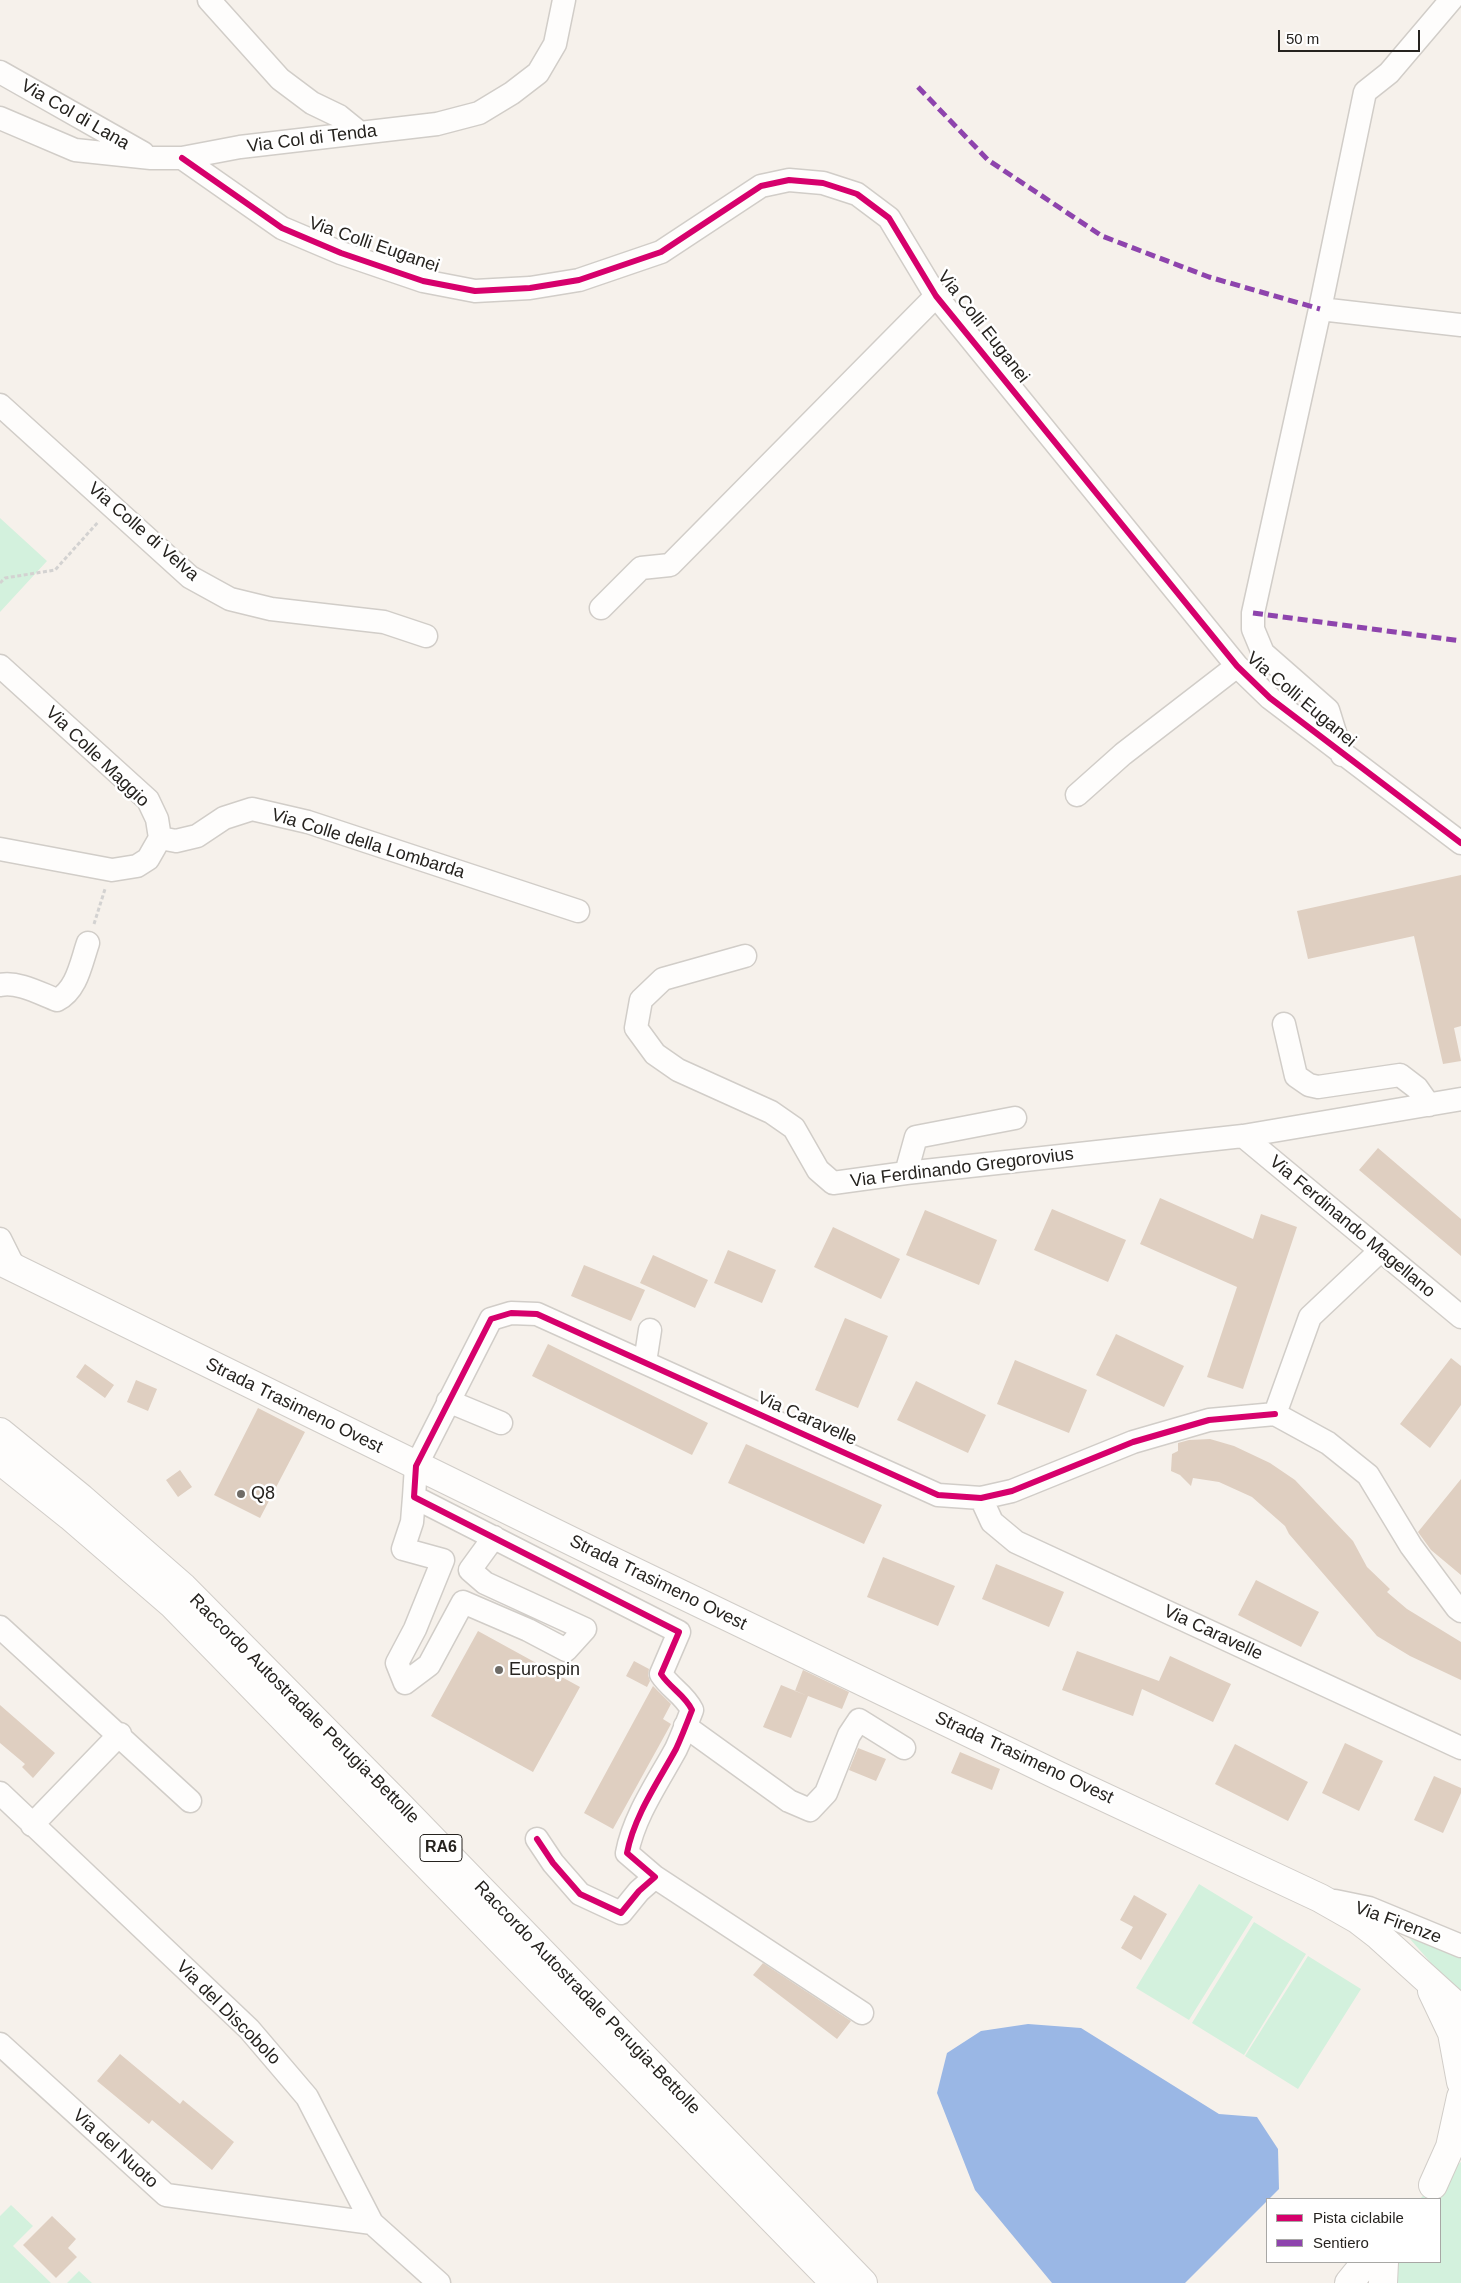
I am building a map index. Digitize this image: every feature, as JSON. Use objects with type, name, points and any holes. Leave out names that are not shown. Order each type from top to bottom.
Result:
[{"type":"main road","name":"Strada Trasimeno Ovest","points":[[7,1264],[416,1466],[1032,1763],[1320,1898]]},
{"type":"main road","name":"Raccordo Autostradale Perugia-Bettolle","points":[[0,1432],[82,1498],[184,1587],[408,1814],[863,2283]]},
{"type":"main road","name":"RA6","points":[[0,1460],[70,1516],[173,1605],[835,2283]]},
{"type":"main road","name":"Via Firenze","points":[[1320,1898],[1380,1936],[1461,2010]]},
{"type":"main road","name":"Via Firenze","points":[[1426,1980],[1452,2032],[1461,2088]]},
{"type":"main road","points":[[1427,2192],[1450,2147],[1461,2097]]},
{"type":"main road","points":[[1427,2192],[1461,2162]]},
{"type":"main road","points":[[1349,2283],[1365,2263]]},
{"type":"main road","points":[[1383,2283],[1384,2263]]},
{"type":"street","points":[[209,0],[280,79],[312,103],[339,116],[360,133]]},
{"type":"street","name":"Via Col di Tenda","points":[[0,118],[75,150],[151,158],[182,158],[240,147],[437,124],[479,113],[512,94],[538,73],[555,44],[564,0]]},
{"type":"street","points":[[1342,755],[1328,710],[1263,653],[1253,629],[1254,613],[1320,309],[1364,92],[1389,73],[1450,0]]},
{"type":"street","name":"Via Col di Lana","points":[[0,72],[151,158]]},
{"type":"street","name":"Via Colli Euganei","points":[[182,158],[282,228],[341,253],[422,281],[475,291],[530,288],[579,280],[660,252],[761,186],[789,180],[823,183],[857,194],[889,218],[936,296],[1237,666],[1270,698],[1342,755],[1461,843]]},
{"type":"street","name":"Via Colli Euganei","points":[[601,608],[641,568],[670,565],[936,296]]},
{"type":"street","points":[[1320,309],[1461,325]]},
{"type":"street","name":"Via Colle di Velva","points":[[0,405],[190,577],[230,599],[271,609],[384,622],[426,636]]},
{"type":"street","name":"Via Colle Maggio","points":[[0,666],[148,800],[158,818],[160,838]]},
{"type":"street","name":"Via Colli Euganei","points":[[1077,795],[1123,754],[1237,666]]},
{"type":"street","name":"Via Colle della Lombarda","points":[[160,838],[176,841],[197,836],[224,818],[252,809],[308,822],[578,911]]},
{"type":"street","points":[[0,848],[112,870],[137,866],[148,859],[160,838]]},
{"type":"street","points":[[0,985],[19,987],[57,1000],[65,996],[72,988],[88,943]]},
{"type":"street","name":"Via Ferdinando Gregorovius","points":[[745,956],[662,979],[641,1000],[636,1028],[654,1054],[678,1070],[771,1112],[794,1128],[818,1170],[834,1183],[906,1173],[1243,1136],[1461,1099]]},
{"type":"street","points":[[1284,1024],[1296,1076],[1301,1081],[1318,1087],[1400,1075],[1417,1088],[1430,1105]]},
{"type":"street","points":[[906,1173],[916,1137],[1015,1118]]},
{"type":"street","name":"Via Ferdinando Magellano","points":[[1243,1136],[1380,1252],[1461,1316]]},
{"type":"street","points":[[0,1239],[7,1264]]},
{"type":"street","points":[[1380,1252],[1310,1317],[1275,1414],[1328,1443],[1368,1475],[1411,1546],[1456,1608],[1461,1611]]},
{"type":"street","name":"Via Caravelle","points":[[416,1466],[491,1319],[511,1313],[537,1314],[938,1495],[981,1498],[1012,1491],[1133,1442],[1209,1420],[1275,1414]]},
{"type":"street","points":[[646,1362],[650,1330]]},
{"type":"street","points":[[448,1401],[501,1423]]},
{"type":"street","points":[[416,1466],[412,1522],[403,1549],[443,1560],[415,1629],[397,1663],[405,1683],[429,1665],[463,1602],[528,1630],[566,1650],[585,1628],[485,1583],[470,1570],[494,1537]]},
{"type":"street","points":[[414,1497],[679,1632],[661,1674],[668,1684],[687,1700],[692,1710],[677,1747],[643,1808],[629,1840],[627,1853],[655,1877],[862,2013]]},
{"type":"street","name":"Via Caravelle","points":[[981,1498],[992,1522],[1016,1542],[1461,1748]]},
{"type":"street","points":[[0,1627],[120,1734],[190,1801]]},
{"type":"street","points":[[685,1726],[789,1801],[810,1810],[826,1793],[849,1736],[859,1720],[904,1748]]},
{"type":"street","points":[[32,1825],[120,1734]]},
{"type":"street","name":"Via del Discobolo","points":[[0,1793],[249,2029],[307,2097],[372,2223],[439,2283]]},
{"type":"street","points":[[537,1839],[553,1863],[580,1894],[621,1913],[639,1891],[655,1877]]},
{"type":"street","name":"Via Firenze","points":[[1320,1898],[1369,1908],[1461,1946]]},
{"type":"street","name":"Via del Nuoto","points":[[0,2044],[166,2194],[372,2223]]},
{"type":"path","points":[[0,584],[5,578],[55,570],[101,518]]},
{"type":"path","points":[[88,943],[112,870]]},
{"type":"green space","points":[[0,518],[47,561],[0,612]]},
{"type":"green space","points":[[1199,1884],[1253,1917],[1189,2020],[1136,1988]]},
{"type":"green space","points":[[1254,1922],[1306,1954],[1244,2055],[1192,2023]]},
{"type":"green space","points":[[1403,1931],[1461,1955],[1461,1997]]},
{"type":"green space","points":[[1308,1956],[1361,1989],[1298,2089],[1245,2056]]},
{"type":"green space","points":[[1461,2162],[1461,2283],[1383,2283],[1384,2263],[1441,2263],[1441,2198],[1421,2198],[1433,2185]]},
{"type":"green space","points":[[11,2205],[33,2226],[13,2246],[51,2283],[0,2283],[0,2216]]},
{"type":"green space","points":[[79,2271],[92,2283],[67,2283]]},
{"type":"water","points":[[1028,2024],[1081,2028],[1219,2114],[1257,2117],[1278,2149],[1279,2189],[1270,2198],[1266,2198],[1266,2202],[1185,2283],[1052,2283],[975,2190],[937,2093],[947,2053],[981,2031]]},
{"type":"building","points":[[1461,875],[1461,1026],[1454,1028],[1461,1061],[1443,1064],[1414,936],[1308,959],[1297,911]]},
{"type":"building","points":[[1378,1148],[1461,1219],[1461,1256],[1359,1170]]},
{"type":"building","points":[[1160,1198],[1253,1239],[1261,1214],[1297,1227],[1243,1389],[1207,1377],[1237,1287],[1140,1244]]},
{"type":"building","points":[[1052,1209],[1126,1240],[1108,1282],[1034,1250]]},
{"type":"building","points":[[925,1210],[997,1240],[979,1285],[906,1255]]},
{"type":"building","points":[[833,1227],[900,1259],[881,1299],[814,1267]]},
{"type":"building","points":[[728,1250],[776,1270],[762,1303],[714,1283]]},
{"type":"building","points":[[653,1255],[708,1280],[695,1308],[640,1283]]},
{"type":"building","points":[[584,1265],[645,1290],[631,1321],[571,1296]]},
{"type":"building","points":[[845,1318],[888,1336],[858,1408],[815,1390]]},
{"type":"building","points":[[1116,1334],[1184,1366],[1164,1407],[1096,1375]]},
{"type":"building","points":[[548,1344],[708,1423],[692,1455],[532,1376]]},
{"type":"building","points":[[1451,1358],[1461,1366],[1461,1405],[1430,1448],[1400,1424]]},
{"type":"building","points":[[1015,1360],[1087,1390],[1069,1433],[997,1404]]},
{"type":"building","points":[[85,1364],[114,1385],[105,1398],[76,1377]]},
{"type":"building","points":[[136,1380],[157,1389],[148,1411],[127,1402]]},
{"type":"building","points":[[916,1381],[986,1415],[968,1453],[897,1420]]},
{"type":"building","points":[[258,1408],[305,1432],[260,1518],[214,1495]]},
{"type":"building","points":[[1210,1439],[1234,1446],[1270,1463],[1295,1480],[1353,1541],[1367,1567],[1390,1589],[1387,1592],[1407,1609],[1461,1642],[1461,1680],[1410,1656],[1377,1636],[1289,1534],[1285,1526],[1252,1497],[1219,1482],[1193,1478],[1191,1486],[1180,1475],[1171,1471],[1172,1454],[1178,1451],[1178,1443],[1189,1440]]},
{"type":"building","points":[[746,1444],[882,1505],[864,1544],[728,1483]]},
{"type":"building","points":[[180,1470],[192,1487],[178,1497],[166,1480]]},
{"type":"building","points":[[1461,1479],[1461,1575],[1431,1550],[1418,1532]]},
{"type":"building","points":[[883,1557],[955,1586],[938,1626],[867,1597]]},
{"type":"building","points":[[996,1564],[1064,1592],[1049,1627],[982,1599]]},
{"type":"building","points":[[1256,1580],[1319,1612],[1301,1647],[1238,1615]]},
{"type":"building","points":[[478,1631],[580,1687],[533,1772],[431,1716]]},
{"type":"building","points":[[1077,1651],[1159,1681],[1170,1656],[1231,1684],[1213,1722],[1142,1689],[1133,1716],[1062,1690]]},
{"type":"building","points":[[634,1661],[649,1669],[650,1681],[647,1687],[626,1676]]},
{"type":"building","points":[[803,1670],[849,1692],[842,1709],[795,1691]]},
{"type":"building","points":[[781,1685],[808,1696],[791,1738],[763,1727]]},
{"type":"building","points":[[653,1686],[671,1704],[663,1719],[671,1724],[613,1829],[584,1813]]},
{"type":"building","points":[[0,1705],[55,1753],[33,1778],[22,1767],[25,1764],[0,1743]]},
{"type":"building","points":[[1345,1743],[1383,1761],[1359,1811],[1322,1793]]},
{"type":"building","points":[[1235,1744],[1308,1782],[1288,1821],[1215,1784]]},
{"type":"building","points":[[858,1748],[886,1759],[876,1781],[849,1770]]},
{"type":"building","points":[[960,1752],[1000,1769],[992,1790],[951,1773]]},
{"type":"building","points":[[1434,1776],[1461,1788],[1461,1793],[1443,1833],[1414,1820]]},
{"type":"building","points":[[1134,1895],[1167,1914],[1141,1960],[1121,1948],[1133,1927],[1120,1920]]},
{"type":"building","points":[[763,1963],[851,2021],[837,2039],[753,1975]]},
{"type":"building","points":[[120,2054],[180,2104],[183,2100],[234,2142],[212,2170],[152,2120],[149,2124],[97,2081]]},
{"type":"building","points":[[52,2216],[76,2239],[68,2248],[77,2257],[56,2278],[23,2245]]},
{"type":"marked path","points":[[918,87],[988,160],[1102,236],[1209,277],[1320,309]]},
{"type":"marked path","points":[[1253,613],[1461,641]]},
{"type":"cycle path","points":[[182,158],[282,228],[341,253],[423,281],[475,291],[530,288],[579,280],[661,252],[761,186],[789,180],[823,183],[857,194],[889,218],[936,296],[1237,666],[1270,698],[1461,843]]},
{"type":"cycle path","points":[[537,1839],[553,1863],[580,1894],[621,1913],[639,1891],[655,1877],[627,1853],[630,1839],[654,1787],[676,1749],[692,1710],[661,1674],[679,1632],[414,1497],[416,1466],[491,1319],[511,1313],[537,1314],[938,1495],[981,1498],[1012,1491],[1133,1442],[1209,1420],[1275,1414]]},
{"type":"place","name":"Q8","points":[[241,1494]]},
{"type":"place","name":"Eurospin","points":[[499,1670]]}]
